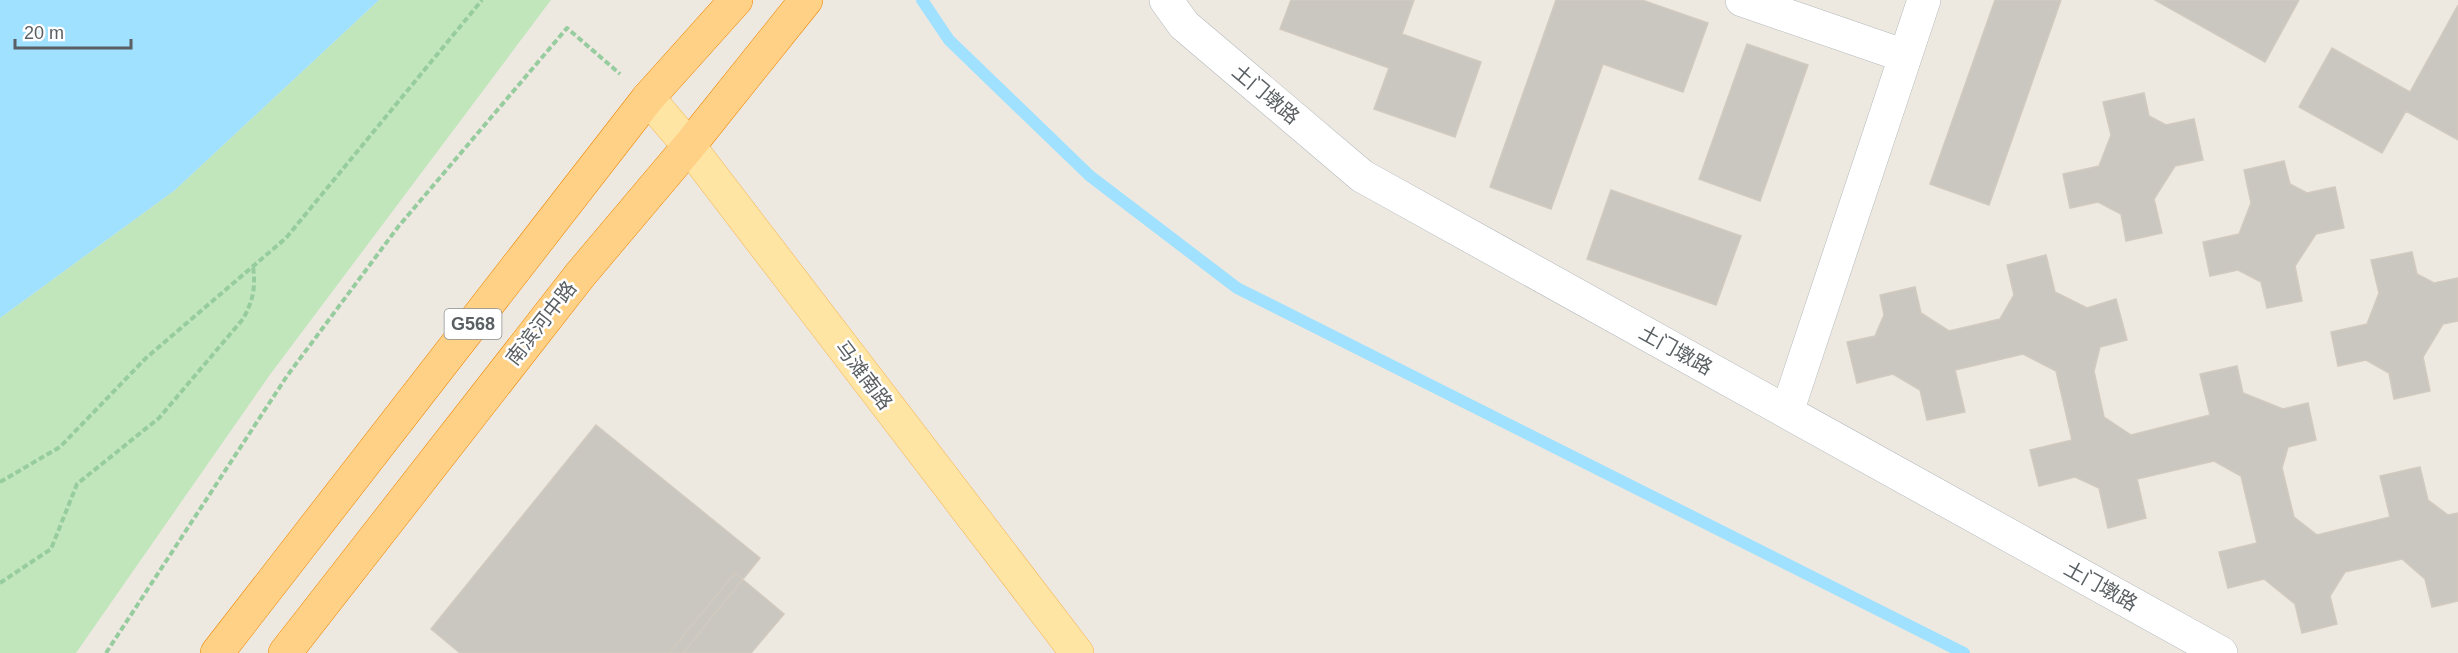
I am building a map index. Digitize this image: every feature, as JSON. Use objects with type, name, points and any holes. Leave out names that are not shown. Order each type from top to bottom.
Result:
[{"type":"highway","name":"G568","points":[[217,653],[648,98],[736,0]]},
{"type":"highway","name":"南滨河中路","points":[[285,653],[579,274],[689,146],[806,0]]},
{"type":"main road","name":"马滩南路","points":[[648,98],[689,146],[1077,653]]},
{"type":"street","name":"土门墩路","points":[[1166,0],[1184,25],[1362,176],[2221,653]]},
{"type":"street","points":[[1742,0],[1905,57]]},
{"type":"street","points":[[1787,412],[1924,0]]},
{"type":"path","points":[[0,482],[60,447],[146,358],[286,238],[482,0]]},
{"type":"path","points":[[106,653],[286,376],[398,226],[567,28],[648,98]]},
{"type":"path","points":[[0,583],[51,549],[77,484],[159,418],[243,319],[252,302],[255,284],[253,266]]},
{"type":"green space","points":[[379,0],[551,0],[269,376],[76,653],[0,653],[0,318],[175,190]]},
{"type":"water","points":[[0,0],[379,0],[175,190],[0,318]]},
{"type":"building","points":[[1291,0],[1414,0],[1402,34],[1481,62],[1455,137],[1374,109],[1389,68],[1280,29]]},
{"type":"building","points":[[1556,0],[1642,0],[1708,23],[1683,92],[1603,64],[1551,209],[1490,187]]},
{"type":"building","points":[[1995,0],[2061,0],[1989,205],[1930,184]]},
{"type":"building","points":[[2155,0],[2299,0],[2265,62]]},
{"type":"building","points":[[2458,5],[2458,140],[2406,111],[2382,153],[2299,107],[2332,48],[2410,92]]},
{"type":"building","points":[[1747,44],[1808,65],[1760,201],[1699,179]]},
{"type":"building","points":[[2144,93],[2149,116],[2166,125],[2194,119],[2203,160],[2175,166],[2154,199],[2162,233],[2126,241],[2121,214],[2098,202],[2070,208],[2063,174],[2099,166],[2111,135],[2103,102]]},
{"type":"building","points":[[2284,161],[2290,184],[2307,193],[2335,187],[2344,228],[2316,234],[2295,266],[2302,301],[2267,308],[2261,282],[2238,270],[2210,276],[2203,242],[2239,234],[2251,203],[2244,170]]},
{"type":"building","points":[[1611,190],[1741,236],[1716,305],[1587,259]]},
{"type":"building","points":[[2412,252],[2417,274],[2434,283],[2458,278],[2458,321],[2443,324],[2423,357],[2430,391],[2394,399],[2389,373],[2366,360],[2338,366],[2331,332],[2367,324],[2379,293],[2371,260]]},
{"type":"building","points":[[2046,255],[2055,292],[2087,308],[2116,299],[2127,340],[2100,347],[2094,371],[2104,417],[2131,435],[2210,415],[2200,374],[2237,366],[2243,393],[2283,409],[2308,403],[2316,440],[2288,447],[2282,468],[2294,517],[2317,535],[2390,517],[2380,476],[2420,467],[2428,500],[2448,515],[2458,513],[2458,601],[2432,607],[2425,579],[2402,559],[2345,572],[2330,596],[2337,624],[2302,633],[2295,604],[2264,579],[2228,588],[2219,552],[2257,543],[2241,476],[2214,461],[2137,479],[2146,518],[2108,528],[2099,488],[2075,477],[2039,486],[2030,450],[2072,440],[2056,371],[2023,354],[1955,370],[1965,412],[1927,420],[1920,390],[1893,374],[1857,383],[1847,342],[1875,336],[1884,315],[1880,295],[1915,287],[1921,313],[1949,331],[2000,319],[2014,295],[2007,265]]},
{"type":"building","points":[[596,425],[760,558],[683,653],[460,653],[431,629]]},
{"type":"building","points":[[735,573],[784,614],[751,653],[669,653]]},
{"type":"waterway","points":[[922,0],[949,40],[1090,176],[1237,288],[1964,653]]}]
